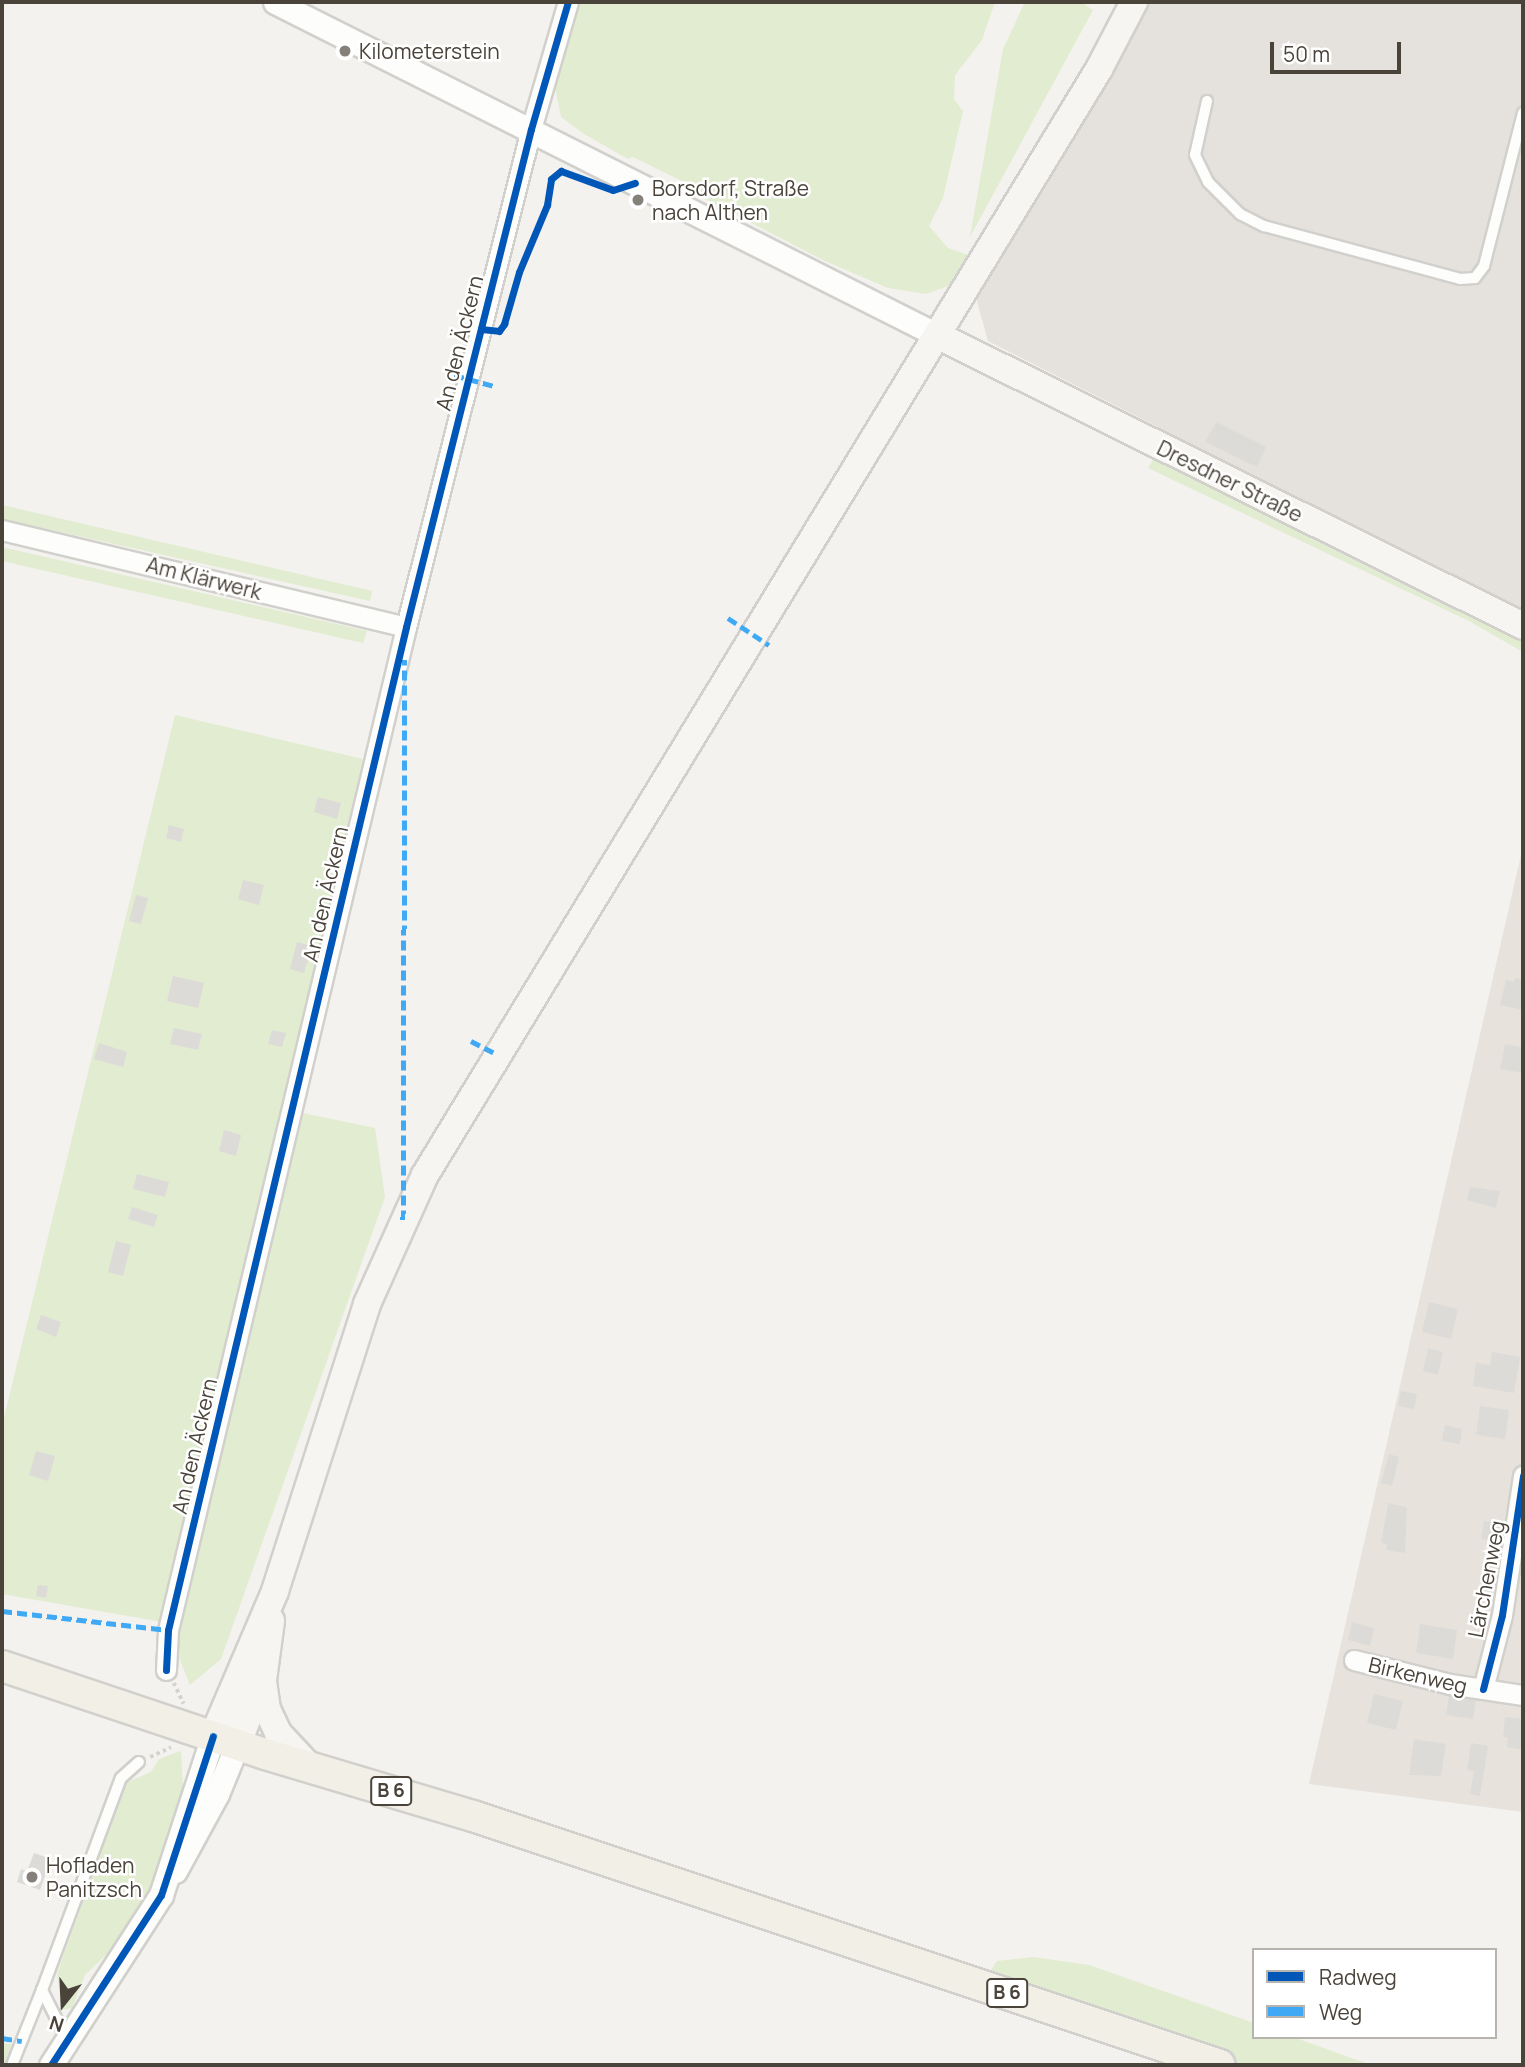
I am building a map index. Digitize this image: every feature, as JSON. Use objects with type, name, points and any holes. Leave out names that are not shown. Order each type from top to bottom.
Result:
[{"type":"main road","points":[[225,1740],[367,1304],[425,1175],[1049,151],[1130,3]]},
{"type":"main road","name":"Dresdner Straße","points":[[937,335],[1523,626]]},
{"type":"main road","points":[[275,1591],[263,1680],[267,1709],[278,1733],[308,1765]]},
{"type":"main road","name":"B 6","points":[[2,1665],[1220,2065]]},
{"type":"main road","points":[[225,1740],[263,1680]]},
{"type":"street","points":[[275,2],[937,335]]},
{"type":"street","name":"An den Äckern","points":[[166,1670],[169,1630],[406,627],[531,129],[568,2]]},
{"type":"street","name":"Am Klärwerk","points":[[2,530],[406,627]]},
{"type":"street","name":"Lärchenweg","points":[[1483,1689],[1502,1615],[1523,1476]]},
{"type":"street","name":"Birkenweg","points":[[1354,1660],[1483,1689],[1523,1695]]},
{"type":"street","points":[[51,2065],[189,1850],[225,1740]]},
{"type":"lane","points":[[1207,101],[1195,155],[1209,182],[1240,214],[1264,226],[1460,279],[1475,278],[1484,266],[1523,113]]},
{"type":"lane","points":[[12,2065],[121,1778],[139,1762]]},
{"type":"lane","points":[[42,1990],[67,2040]]},
{"type":"path","points":[[139,1762],[172,1747],[179,1725],[185,1700],[166,1670]]},
{"type":"shaded area","points":[[1147,2],[1523,2],[1523,612],[988,341],[976,298]]},
{"type":"shaded area","points":[[1523,846],[1523,1812],[1309,1784]]},
{"type":"green space","points":[[580,2],[995,2],[982,40],[955,75],[954,99],[963,111],[943,198],[929,226],[948,248],[971,256],[948,286],[926,294],[888,288],[825,261],[684,188],[686,183],[633,157],[628,159],[584,134],[561,117],[555,87]]},
{"type":"green space","points":[[1025,2],[1081,2],[1093,10],[970,237],[1003,49]]},
{"type":"green space","points":[[1161,458],[1523,638],[1523,652],[1469,621],[1148,468],[1153,460]]},
{"type":"green space","points":[[2,505],[372,591],[370,601],[2,519]]},
{"type":"green space","points":[[2,547],[367,631],[363,643],[2,561]]},
{"type":"green space","points":[[175,715],[363,759],[162,1622],[2,1594],[2,1426]]},
{"type":"green space","points":[[303,1113],[375,1128],[385,1197],[221,1659],[190,1685],[178,1655],[181,1624]]},
{"type":"green space","points":[[181,1751],[183,1787],[153,1883],[107,1954],[85,1975],[72,2008],[62,2010],[57,1974],[125,1783],[151,1772],[159,1759]]},
{"type":"green space","points":[[1034,1957],[1089,1965],[1252,2022],[1252,2039],[1299,2039],[1371,2065],[1237,2065],[988,1975],[997,1961]]},
{"type":"green space","points":[[2,2043],[16,2045],[8,2065],[2,2065]]},
{"type":"building","points":[[1216,422],[1266,447],[1257,467],[1205,442]]},
{"type":"building","points":[[318,797],[341,803],[337,819],[314,812]]},
{"type":"building","points":[[169,825],[184,829],[181,842],[166,838]]},
{"type":"building","points":[[243,880],[264,885],[259,905],[238,899]]},
{"type":"building","points":[[136,895],[148,898],[141,924],[129,921]]},
{"type":"building","points":[[297,942],[312,946],[304,973],[290,969]]},
{"type":"building","points":[[173,976],[204,983],[198,1008],[167,1001]]},
{"type":"building","points":[[1515,978],[1523,980],[1522,1010],[1500,1005],[1506,980],[1514,982]]},
{"type":"building","points":[[174,1028],[202,1034],[198,1050],[170,1044]]},
{"type":"building","points":[[272,1030],[286,1033],[282,1047],[268,1044]]},
{"type":"building","points":[[99,1043],[127,1052],[123,1067],[94,1059]]},
{"type":"building","points":[[1505,1044],[1523,1047],[1523,1073],[1500,1069]]},
{"type":"building","points":[[224,1130],[241,1135],[236,1156],[219,1151]]},
{"type":"building","points":[[137,1174],[169,1182],[165,1197],[133,1189]]},
{"type":"building","points":[[1470,1187],[1500,1191],[1496,1208],[1467,1200]]},
{"type":"building","points":[[132,1207],[158,1215],[154,1227],[128,1219]]},
{"type":"building","points":[[116,1241],[131,1245],[123,1276],[108,1272]]},
{"type":"building","points":[[1429,1302],[1458,1309],[1451,1339],[1422,1332]]},
{"type":"building","points":[[41,1315],[61,1322],[56,1337],[36,1329]]},
{"type":"building","points":[[1428,1348],[1443,1352],[1438,1375],[1423,1371]]},
{"type":"building","points":[[1492,1352],[1520,1357],[1514,1393],[1473,1386],[1476,1363],[1490,1365]]},
{"type":"building","points":[[1401,1391],[1417,1394],[1414,1409],[1398,1406]]},
{"type":"building","points":[[1480,1406],[1509,1410],[1505,1439],[1476,1435]]},
{"type":"building","points":[[1445,1425],[1462,1429],[1460,1444],[1442,1441]]},
{"type":"building","points":[[36,1451],[55,1456],[48,1481],[29,1475]]},
{"type":"building","points":[[1389,1454],[1399,1457],[1392,1486],[1381,1483]]},
{"type":"building","points":[[1388,1503],[1407,1507],[1405,1553],[1386,1550],[1387,1544],[1381,1543]]},
{"type":"building","points":[[1484,1521],[1505,1525],[1502,1542],[1481,1539]]},
{"type":"building","points":[[38,1585],[48,1586],[46,1598],[36,1596]]},
{"type":"building","points":[[1352,1622],[1374,1628],[1370,1646],[1348,1640]]},
{"type":"building","points":[[1420,1624],[1457,1630],[1453,1659],[1416,1653]]},
{"type":"building","points":[[1374,1694],[1403,1701],[1396,1730],[1367,1723]]},
{"type":"building","points":[[1449,1695],[1476,1699],[1473,1719],[1446,1715]]},
{"type":"building","points":[[1505,1717],[1523,1719],[1523,1750],[1507,1747],[1508,1738],[1503,1737]]},
{"type":"building","points":[[1414,1739],[1446,1744],[1441,1776],[1409,1775]]},
{"type":"building","points":[[1471,1743],[1488,1746],[1480,1796],[1470,1794],[1474,1771],[1467,1770]]},
{"type":"building","name":"Hofladen Panitzsch","points":[[34,1853],[51,1859],[40,1890],[17,1882],[21,1869],[27,1871]]},
{"type":"marked path","points":[[454,375],[494,386]]},
{"type":"marked path","points":[[728,618],[769,645]]},
{"type":"marked path","points":[[403,1220],[405,660]]},
{"type":"marked path","points":[[471,1041],[496,1054]]},
{"type":"marked path","points":[[2,1611],[168,1630]]},
{"type":"marked path","points":[[2,2038],[22,2041]]},
{"type":"cycle path","points":[[166,1670],[168,1630],[406,627],[531,129],[568,2]]},
{"type":"cycle path","points":[[481,329],[499,331],[504,324],[519,272],[547,205],[551,179],[561,171],[613,190],[635,183]]},
{"type":"cycle path","points":[[1483,1689],[1502,1615],[1523,1476]]},
{"type":"cycle path","points":[[51,2065],[161,1895],[213,1736]]},
{"type":"place","name":"Kilometerstein","points":[[345,51]]},
{"type":"place","name":"Borsdorf, Straße nach Althen","points":[[638,200]]},
{"type":"place","name":"Hofladen Panitzsch","points":[[32,1877]]}]
